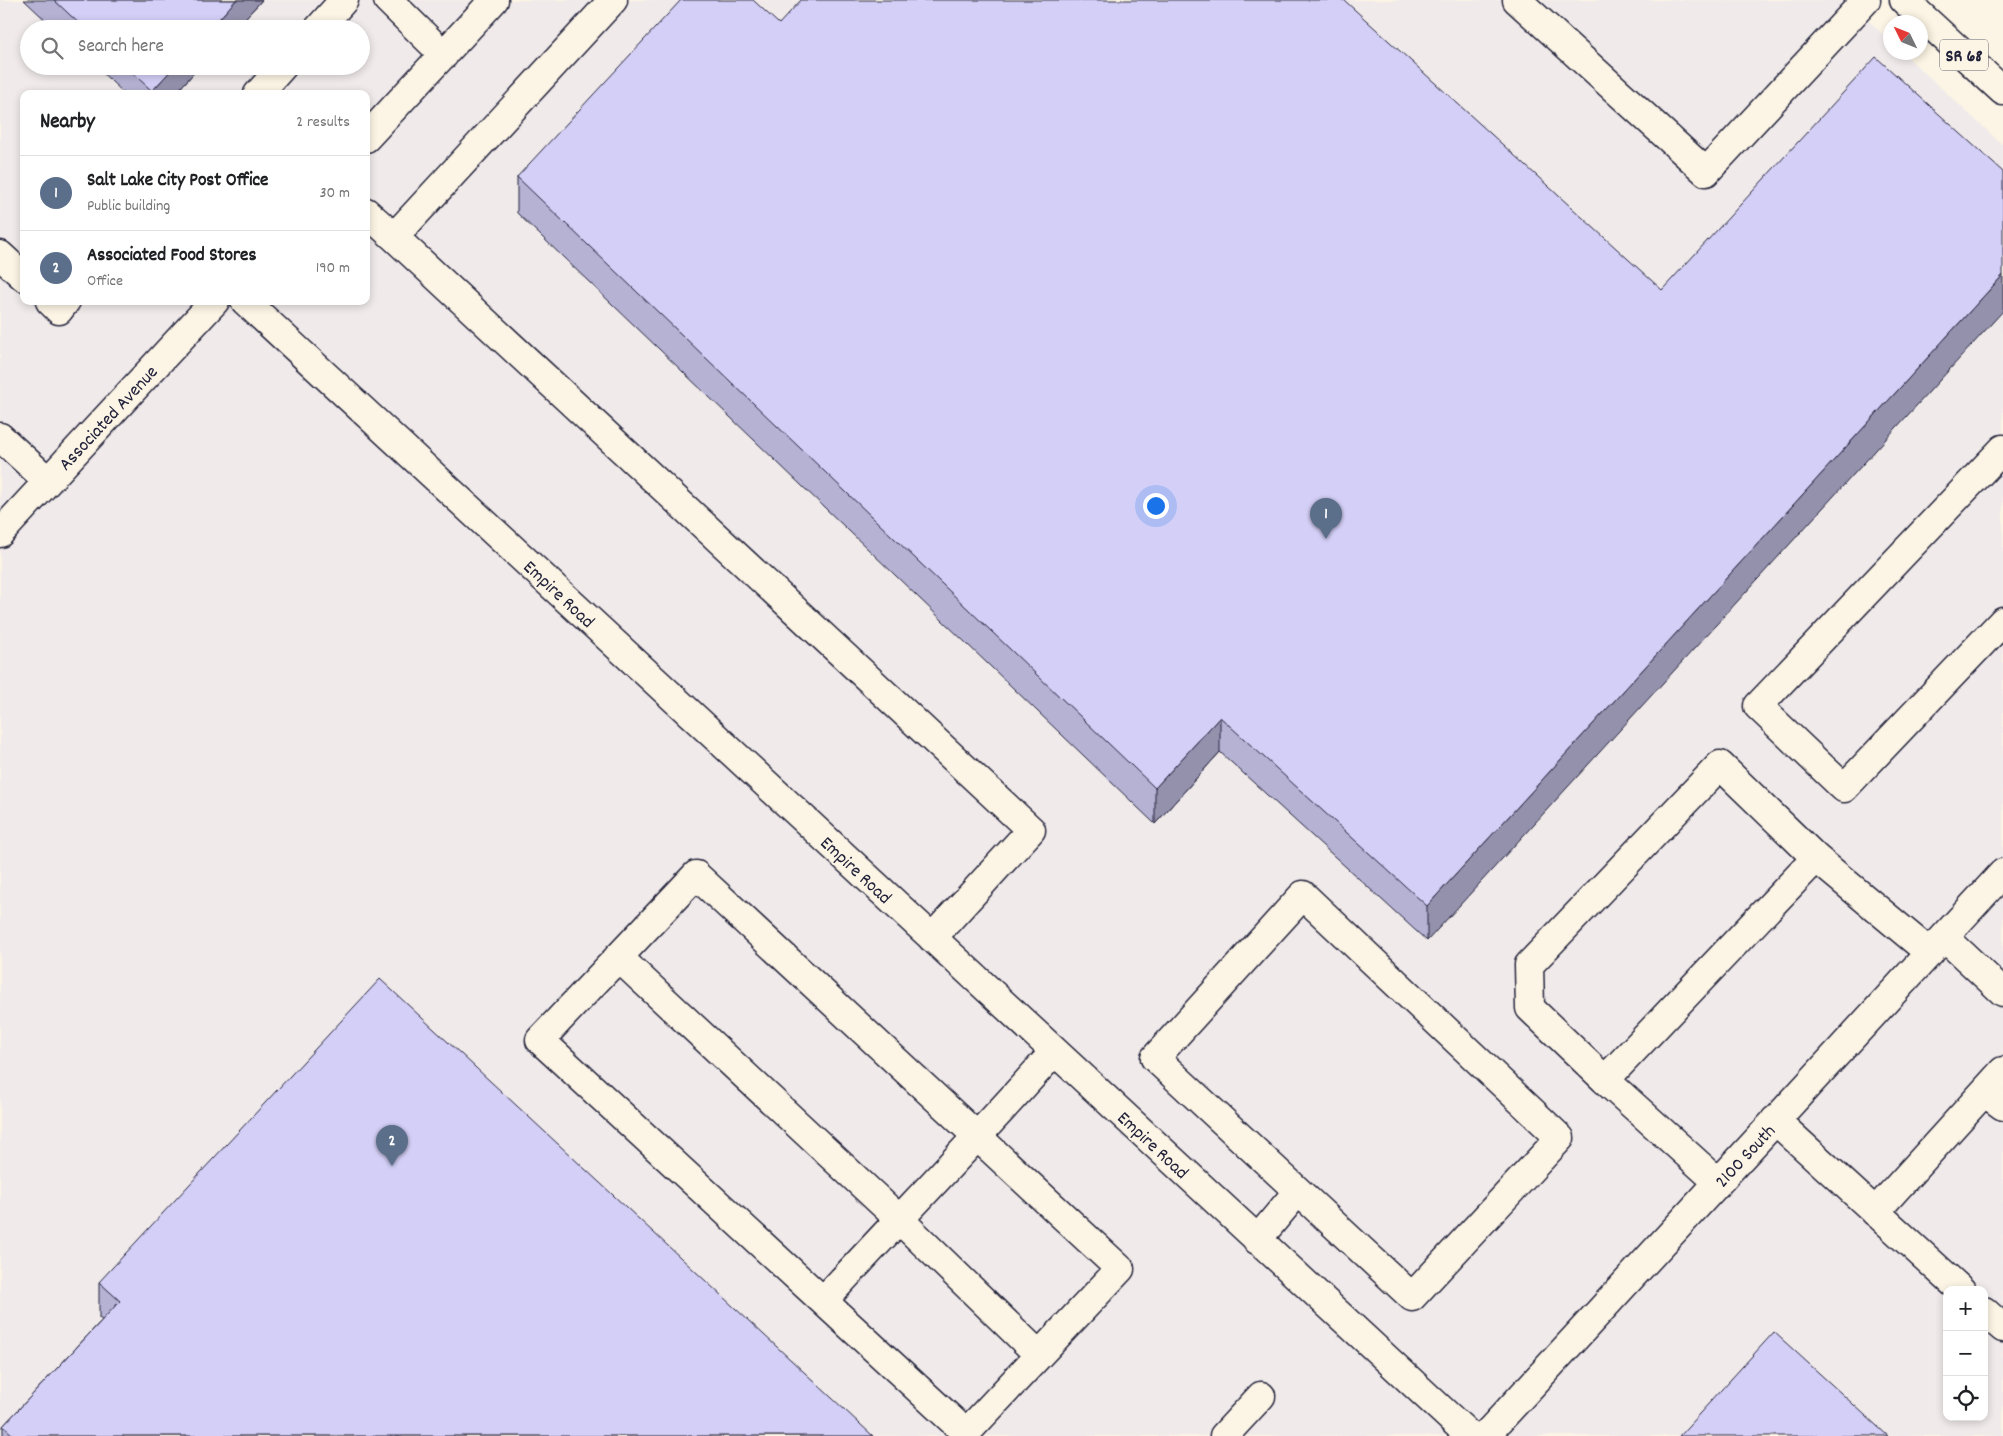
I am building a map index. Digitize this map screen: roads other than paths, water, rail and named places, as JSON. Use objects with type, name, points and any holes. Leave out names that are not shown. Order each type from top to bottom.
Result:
[{"type":"street","points":[[326,20],[344,0]]},
{"type":"street","points":[[388,0],[444,54]]},
{"type":"street","points":[[370,134],[494,0]]},
{"type":"street","points":[[394,237],[613,0]]},
{"type":"street","points":[[1517,0],[1706,172],[1866,0]]},
{"type":"street","name":"SR 68","points":[[1904,0],[2003,91]]},
{"type":"street","points":[[262,90],[275,75]]},
{"type":"street","points":[[370,216],[1032,830],[932,938]]},
{"type":"street","points":[[0,255],[20,273]]},
{"type":"street","points":[[54,305],[59,310],[63,305]]},
{"type":"street","name":"Associated Avenue","points":[[0,532],[210,305]]},
{"type":"street","name":"Empire Road","points":[[249,305],[1470,1436]]},
{"type":"street","points":[[0,437],[48,481]]},
{"type":"street","points":[[2003,450],[1758,706],[1844,788],[2003,620]]},
{"type":"street","points":[[1718,1182],[1605,1080],[1530,1008],[1529,965],[1720,765],[1816,858],[2003,992]]},
{"type":"street","points":[[1605,1080],[1816,858]]},
{"type":"street","name":"2100 South","points":[[1485,1436],[2003,873]]},
{"type":"street","points":[[696,875],[977,1136],[1120,1269],[966,1433],[540,1040],[696,875]]},
{"type":"street","points":[[1303,895],[1560,1138],[1412,1297],[1298,1191],[1155,1058],[1303,895]]},
{"type":"street","points":[[618,957],[899,1220],[1039,1355]]},
{"type":"street","points":[[823,1301],[1054,1052]]},
{"type":"street","points":[[1875,1212],[1994,1099],[2003,1071]]},
{"type":"street","points":[[1775,1120],[1957,1286]]},
{"type":"street","points":[[1258,1240],[1298,1191]]},
{"type":"street","points":[[1988,1315],[2003,1328]]},
{"type":"street","points":[[1224,1436],[1261,1396]]},
{"type":"place","name":"Salt Lake City Post Office","points":[[1326,539]]},
{"type":"place","name":"Associated Food Stores","points":[[392,1166]]}]
